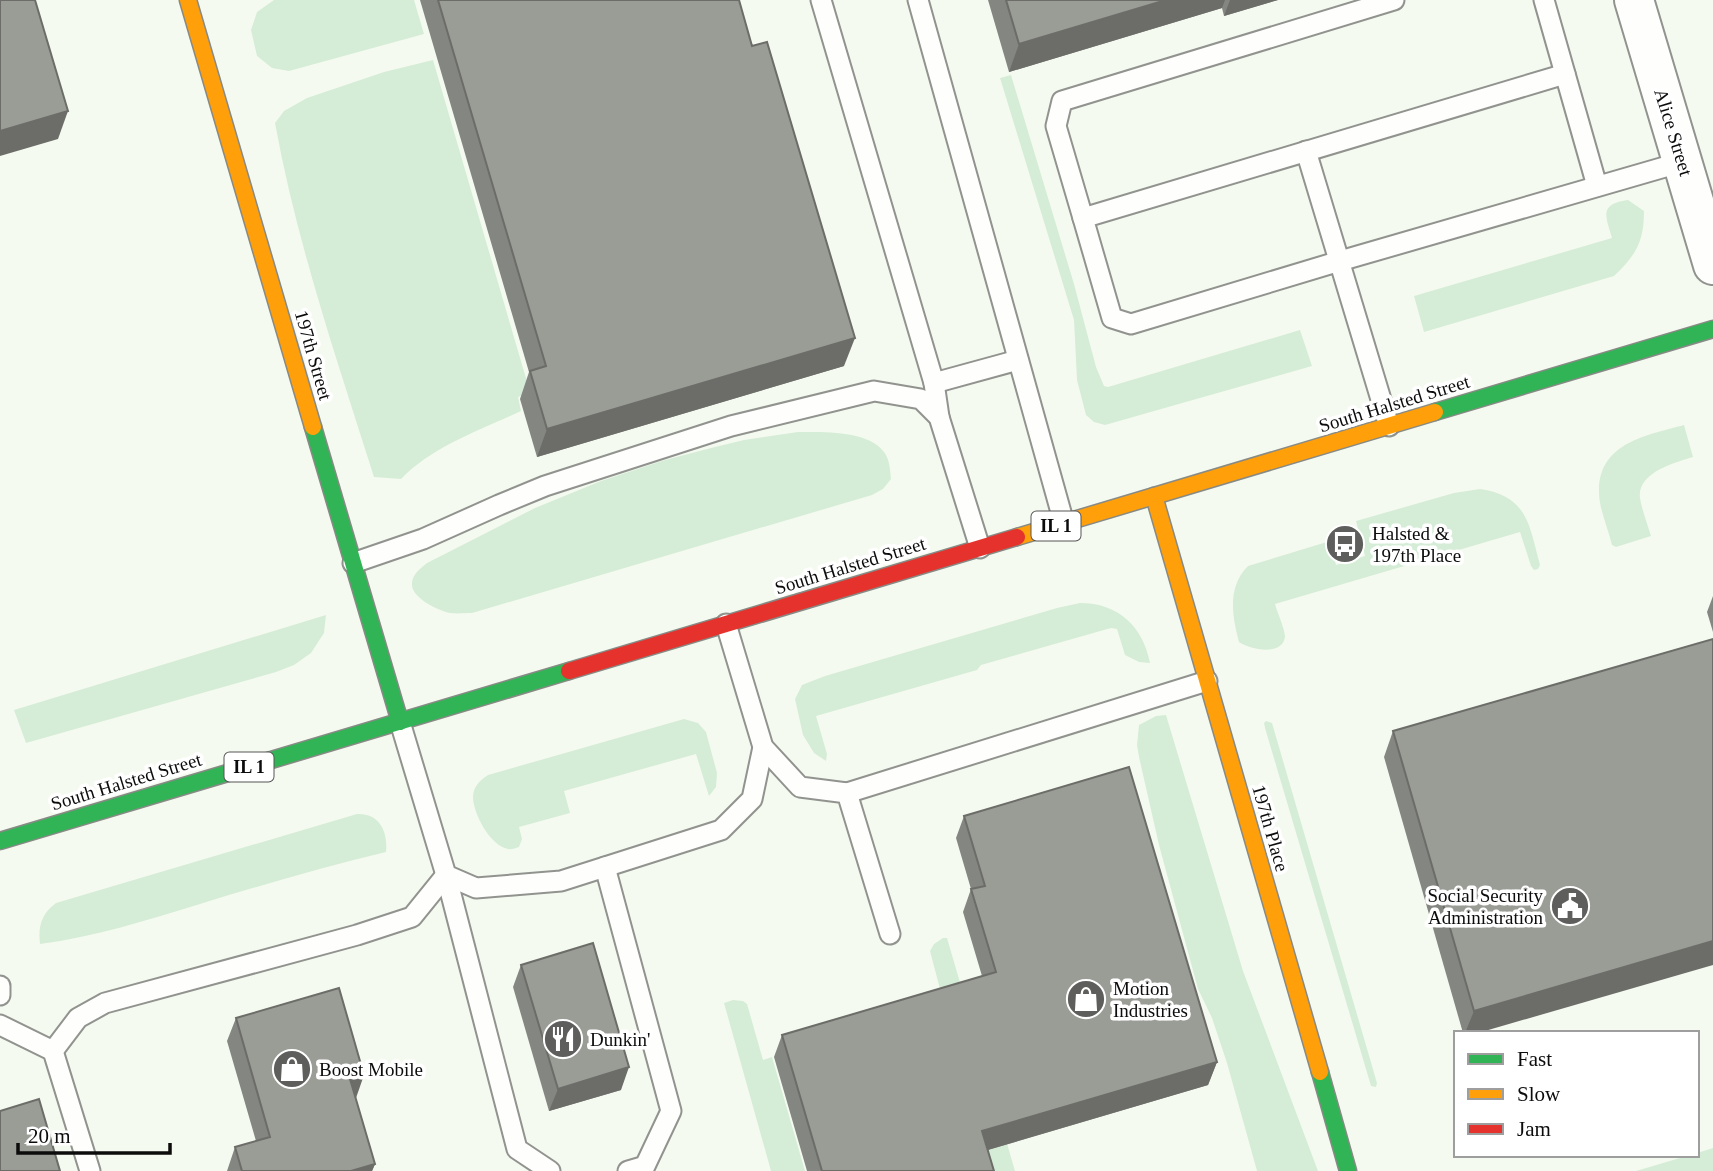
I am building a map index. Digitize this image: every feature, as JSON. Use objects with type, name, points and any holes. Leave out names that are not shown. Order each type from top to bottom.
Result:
[{"type":"main road","name":"197th Street","points":[[188,0],[400,722]]},
{"type":"main road","name":"South Halsted Street","points":[[0,841],[1713,330]]},
{"type":"main road","name":"197th Place","points":[[1154,496],[1348,1171]]},
{"type":"street","name":"Alice Street","points":[[1634,0],[1713,265]]},
{"type":"lane","points":[[821,0],[934,383],[939,417],[980,548]]},
{"type":"lane","points":[[918,0],[1064,523]]},
{"type":"lane","points":[[1394,0],[1062,101],[1055,126],[1112,318],[1132,324],[1682,162]]},
{"type":"lane","points":[[1544,0],[1597,186]]},
{"type":"lane","points":[[1083,218],[1565,74]]},
{"type":"lane","points":[[1306,151],[1389,426]]},
{"type":"lane","points":[[934,383],[1018,360]]},
{"type":"lane","points":[[353,563],[423,539],[545,486],[731,426],[874,391],[920,399],[939,417]]},
{"type":"lane","points":[[726,624],[763,747],[800,788],[847,793],[1208,681]]},
{"type":"lane","points":[[400,722],[446,875],[517,1149],[550,1171]]},
{"type":"lane","points":[[446,875],[476,888],[561,881],[722,831],[752,799],[763,747]]},
{"type":"lane","points":[[847,793],[891,934]]},
{"type":"lane","points":[[605,867],[671,1111],[645,1166],[628,1171]]},
{"type":"lane","points":[[53,1051],[78,1018],[105,1003],[358,935],[412,917],[446,875]]},
{"type":"lane","points":[[0,986],[0,995]]},
{"type":"lane","points":[[0,1025],[53,1051],[90,1171]]},
{"type":"green space","points":[[274,0],[414,0],[424,34],[289,71],[272,68],[257,56],[251,30],[257,12]]},
{"type":"green space","points":[[433,60],[530,392],[518,397],[521,411],[442,448],[401,479],[374,477],[306,257],[275,123],[284,111],[307,98],[384,72]]},
{"type":"green space","points":[[1011,75],[1096,367],[1104,386],[1300,330],[1312,366],[1105,425],[1094,422],[1086,415],[1077,380],[1074,320],[1000,78]]},
{"type":"green space","points":[[1628,200],[1644,211],[1642,231],[1633,254],[1614,276],[1424,332],[1414,296],[1612,238],[1606,213],[1608,208]]},
{"type":"green space","points":[[1684,425],[1693,457],[1659,470],[1644,481],[1641,489],[1641,503],[1651,536],[1616,547],[1612,545],[1599,498],[1601,475],[1607,462],[1627,444]]},
{"type":"green space","points":[[798,432],[844,434],[877,445],[886,455],[891,479],[883,489],[872,495],[472,613],[439,610],[421,599],[413,590],[413,578],[427,563],[535,508],[601,481],[665,460],[744,440]]},
{"type":"green space","points":[[1480,489],[1508,498],[1524,515],[1533,537],[1540,565],[1538,569],[1534,570],[1531,566],[1520,532],[1275,604],[1285,634],[1283,643],[1265,650],[1239,642],[1233,612],[1234,592],[1241,574],[1248,566],[1330,541],[1336,565],[1365,556],[1356,521],[1454,493]]},
{"type":"green space","points":[[1080,603],[1106,607],[1127,619],[1141,638],[1150,663],[1139,662],[1125,655],[1117,629],[1111,628],[816,716],[827,754],[826,761],[814,753],[803,735],[795,699],[802,685],[825,676]]},
{"type":"green space","points":[[326,615],[324,633],[311,653],[294,665],[26,743],[14,710]]},
{"type":"green space","points":[[1166,715],[1243,971],[1318,1171],[1257,1171],[1227,1063],[1212,1018],[1198,989],[1159,845],[1139,757],[1139,725],[1156,716]]},
{"type":"green space","points":[[684,719],[698,723],[706,732],[717,773],[716,787],[709,796],[696,754],[564,791],[570,813],[519,827],[522,839],[519,847],[501,847],[479,820],[473,793],[477,784],[488,775]]},
{"type":"green space","points":[[1266,721],[1272,723],[1376,1087],[1371,1086],[1265,728]]},
{"type":"green space","points":[[357,814],[372,817],[381,825],[386,837],[386,852],[293,876],[121,927],[40,944],[42,921],[56,903]]},
{"type":"green space","points":[[947,938],[1015,1171],[980,1171],[930,951],[934,944]]},
{"type":"green space","points":[[733,1000],[747,1004],[763,1060],[772,1057],[805,1171],[771,1171],[724,1003]]},
{"type":"green space","points":[[1713,1148],[1713,1171],[1636,1171],[1683,1157],[1699,1157],[1699,1152]]},
{"type":"building","points":[[0,0],[35,0],[68,111],[0,131]]},
{"type":"building","points":[[438,0],[739,0],[752,46],[767,42],[855,338],[547,429],[530,371],[546,366]]},
{"type":"building","points":[[1006,0],[1166,0],[1019,44]]},
{"type":"building","name":"Social Security Administration","points":[[1713,639],[1713,941],[1474,1011],[1393,731]]},
{"type":"building","points":[[1129,767],[1217,1062],[982,1131],[994,1171],[822,1171],[782,1035],[996,972],[971,889],[985,886],[964,816]]},
{"type":"building","name":"Dunkin'","points":[[593,943],[629,1067],[558,1089],[521,965]]},
{"type":"building","name":"Boost Mobile","points":[[339,988],[364,1075],[350,1079],[375,1164],[351,1171],[242,1171],[235,1147],[270,1137],[236,1018]]},
{"type":"building","points":[[39,1099],[60,1171],[0,1171],[0,1111]]},
{"type":"traffic: fast","points":[[1435,412],[1713,329]]},
{"type":"traffic: fast","points":[[313,427],[400,722]]},
{"type":"traffic: fast","points":[[0,841],[569,671]]},
{"type":"traffic: fast","points":[[1320,1072],[1348,1171]]},
{"type":"traffic: slow","points":[[188,0],[313,427]]},
{"type":"traffic: slow","points":[[1017,537],[1435,412]]},
{"type":"traffic: slow","points":[[1154,496],[1320,1072]]},
{"type":"traffic: jam","points":[[569,671],[1017,537]]},
{"type":"place","name":"Halsted & 197th Place","points":[[1345,544]]},
{"type":"place","name":"Social Security Administration","points":[[1570,906]]},
{"type":"place","name":"Motion Industries","points":[[1086,999]]},
{"type":"place","name":"Dunkin'","points":[[563,1039]]},
{"type":"place","name":"Boost Mobile","points":[[292,1069]]}]
